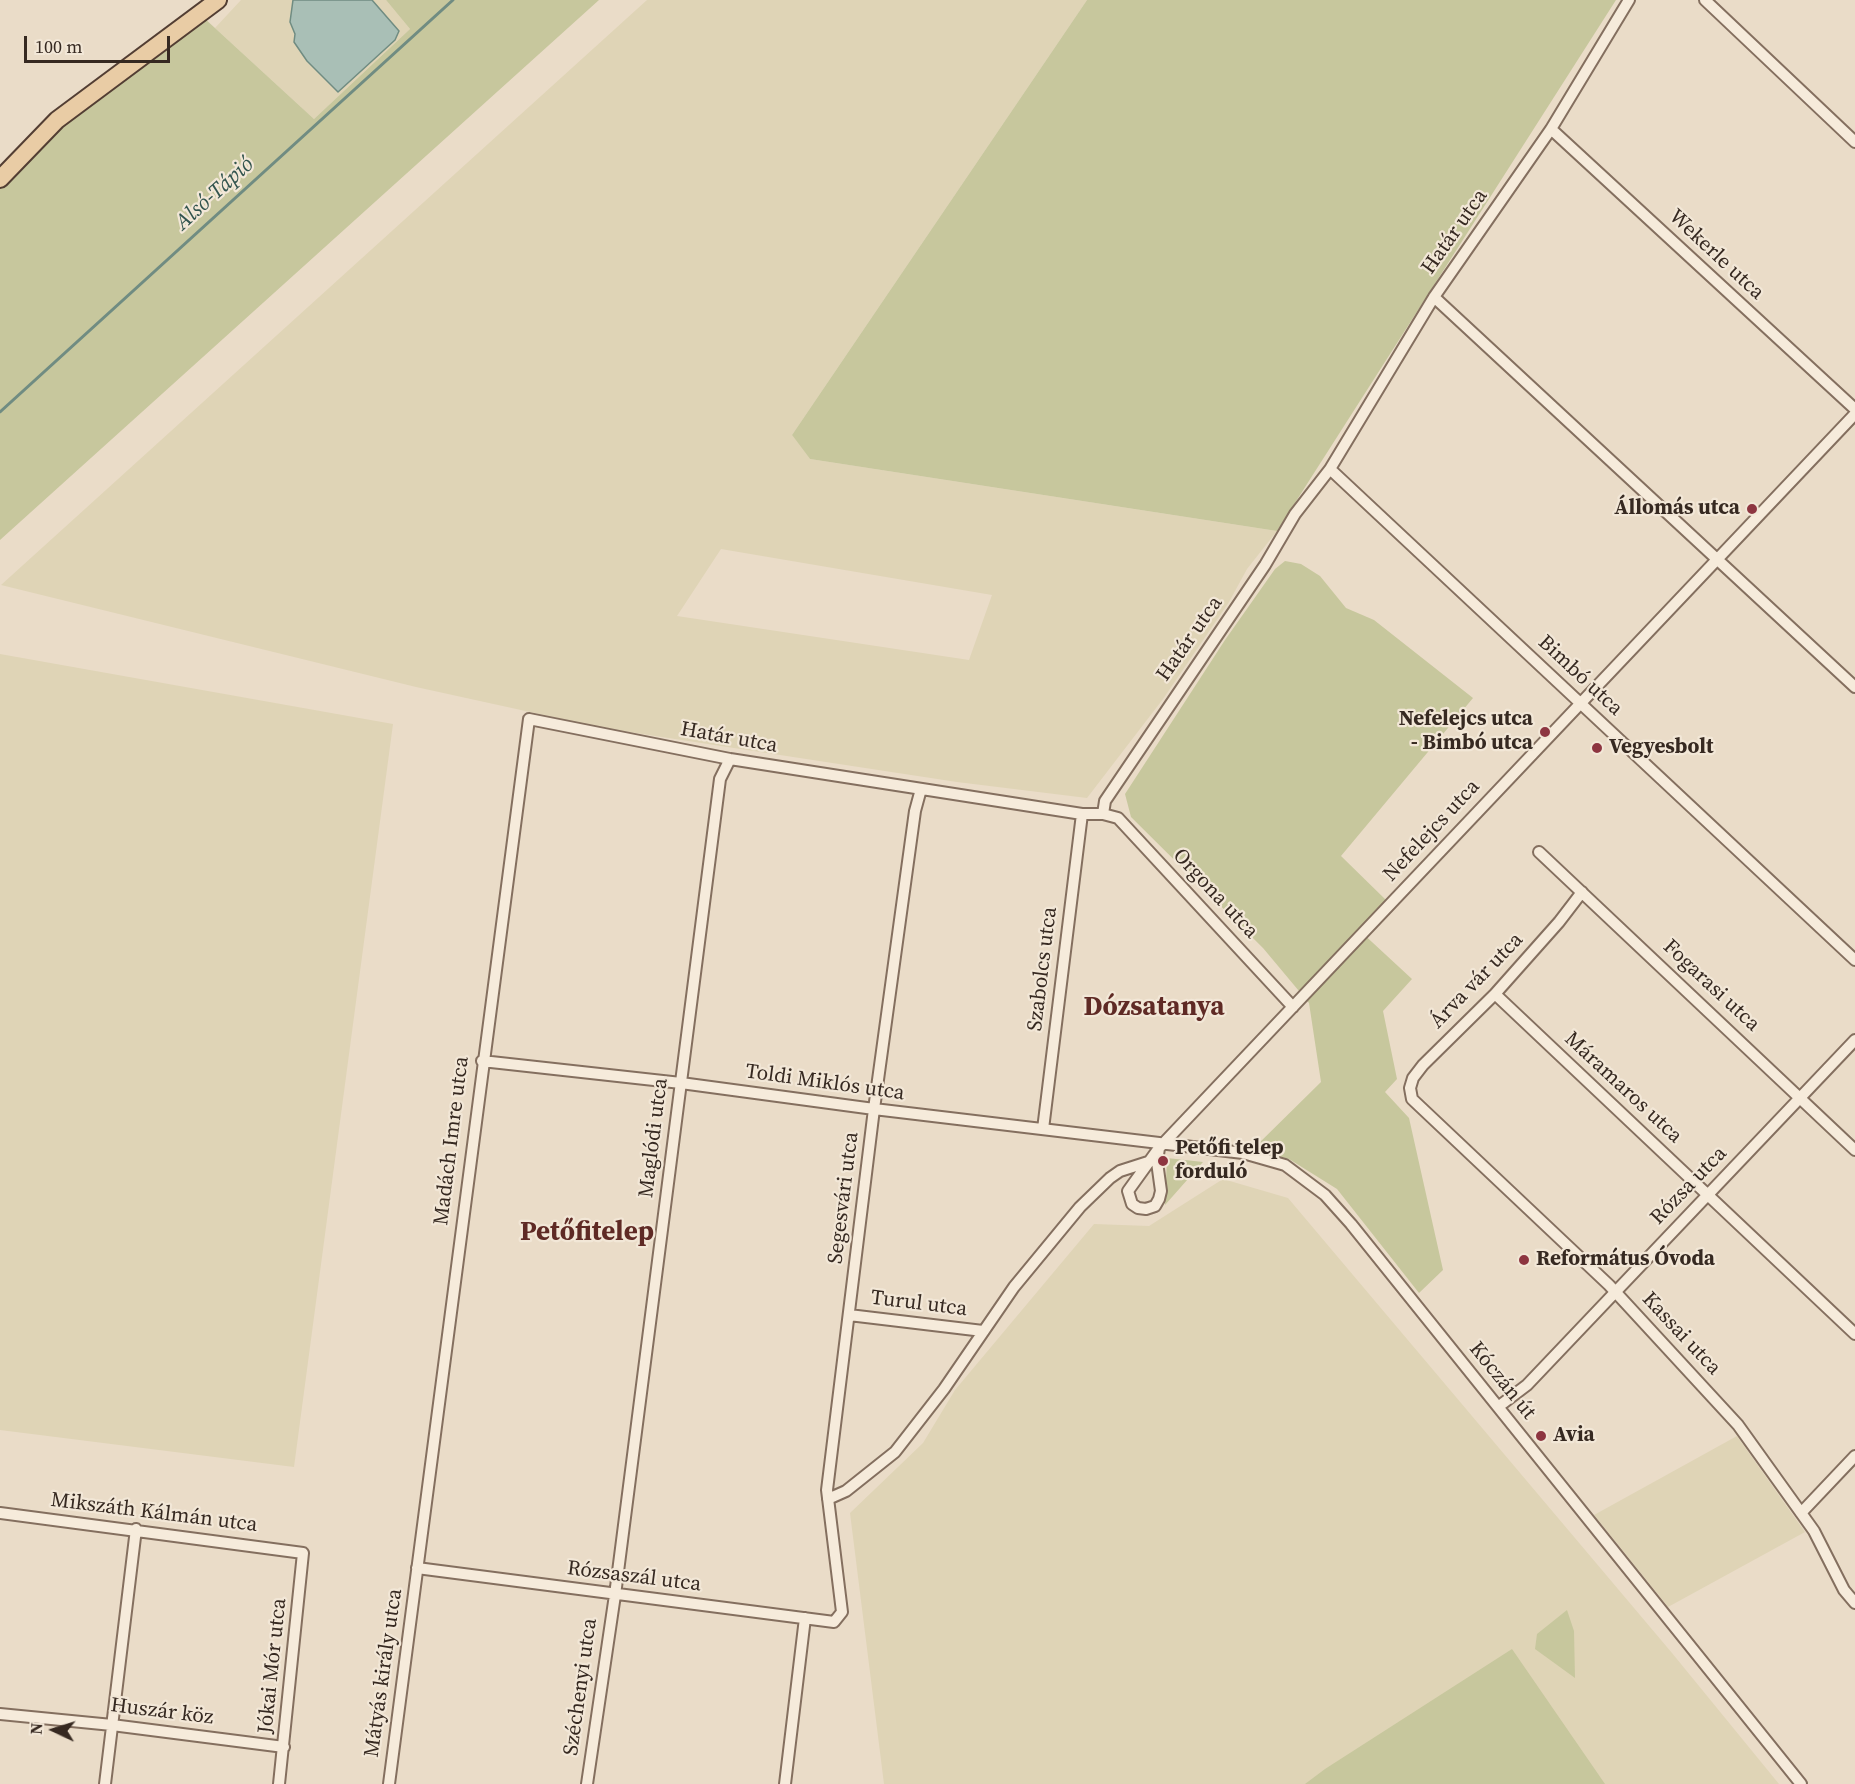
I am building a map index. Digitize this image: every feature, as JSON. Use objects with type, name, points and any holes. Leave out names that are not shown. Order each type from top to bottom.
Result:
[{"type":"main road","points":[[0,179],[57,120],[218,0]]},
{"type":"street","name":"Határ utca","points":[[529,719],[730,759],[1082,814],[1103,813],[1105,801],[1161,715],[1265,565],[1295,514],[1330,469],[1434,297],[1551,129],[1629,0]]},
{"type":"street","points":[[1705,0],[1855,142]]},
{"type":"street","name":"Wekerle utca","points":[[1551,129],[1855,409]]},
{"type":"street","points":[[1434,297],[1855,687]]},
{"type":"street","name":"Nefelejcs utca","points":[[1161,1147],[1156,1162],[1161,1191],[1159,1199],[1155,1206],[1146,1209],[1138,1208],[1132,1204],[1128,1191],[1161,1147],[1855,414]]},
{"type":"street","name":"Bimbó utca","points":[[1330,469],[1855,960]]},
{"type":"street","name":"Madách Imre utca","points":[[417,1568],[482,1061],[529,719]]},
{"type":"street","name":"Maglódi utca","points":[[615,1595],[720,779],[730,759]]},
{"type":"street","name":"Segesvári utca","points":[[842,1612],[827,1490],[874,1109],[915,811],[921,789]]},
{"type":"street","name":"Orgona utca","points":[[1103,813],[1118,819],[1293,1007]]},
{"type":"street","name":"Szabolcs utca","points":[[1043,1129],[1082,814]]},
{"type":"street","name":"Fogarasi utca","points":[[1539,852],[1855,1150]]},
{"type":"street","name":"Árva vár utca","points":[[1413,1099],[1410,1088],[1413,1078],[1495,994],[1559,922],[1582,892]]},
{"type":"street","name":"Máramaros utca","points":[[1495,994],[1855,1334]]},
{"type":"street","name":"Rózsa utca","points":[[1498,1407],[1527,1385],[1855,1040]]},
{"type":"street","name":"Toldi Miklós utca","points":[[482,1061],[681,1083],[1043,1129],[1161,1147]]},
{"type":"street","name":"Kassai utca","points":[[1413,1099],[1615,1291],[1738,1425],[1814,1531],[1844,1590],[1855,1603]]},
{"type":"street","name":"Kóczán út","points":[[1161,1147],[1243,1153],[1285,1165],[1325,1195],[1351,1224],[1801,1784]]},
{"type":"street","points":[[828,1499],[846,1491],[894,1452],[944,1389],[1014,1287],[1080,1207],[1110,1178],[1151,1159]]},
{"type":"street","name":"Turul utca","points":[[849,1315],[983,1331]]},
{"type":"street","points":[[1801,1512],[1855,1456]]},
{"type":"street","name":"Mikszáth Kálmán utca","points":[[0,1513],[303,1552]]},
{"type":"street","points":[[105,1784],[136,1529]]},
{"type":"street","name":"Jókai Mór utca","points":[[279,1784],[303,1552]]},
{"type":"street","name":"Rózsaszál utca","points":[[417,1568],[834,1622],[842,1612]]},
{"type":"street","name":"Mátyás király utca","points":[[389,1784],[417,1568]]},
{"type":"street","name":"Széchenyi utca","points":[[587,1784],[615,1595]]},
{"type":"street","points":[[785,1784],[805,1618]]},
{"type":"street","name":"Huszár köz","points":[[0,1714],[112,1725],[284,1747]]},
{"type":"shaded area","points":[[241,0],[386,0],[410,29],[314,119],[215,28]]},
{"type":"shaded area","points":[[293,0],[372,0],[399,31],[395,40],[338,92],[307,61],[294,42],[295,34],[290,22]]},
{"type":"shaded area","points":[[647,0],[1087,0],[792,435],[810,459],[1277,531],[1247,569],[1229,602],[1163,699],[1087,798],[957,782],[603,728],[416,687],[1,585]],"holes":[[[721,549],[992,595],[969,660],[677,616]]]},
{"type":"shaded area","points":[[0,654],[393,724],[294,1467],[0,1430]]},
{"type":"shaded area","points":[[1223,1179],[1288,1198],[1672,1653],[1779,1784],[884,1784],[850,1513],[923,1443],[955,1390],[1094,1224],[1149,1226]]},
{"type":"shaded area","points":[[1737,1436],[1805,1532],[1668,1607],[1594,1515]]},
{"type":"green space","points":[[386,0],[599,0],[0,540],[0,187],[59,123],[203,17],[314,119],[410,29]]},
{"type":"green space","points":[[1087,0],[1616,0],[1277,531],[810,459],[792,435]]},
{"type":"green space","points":[[1285,561],[1301,564],[1320,576],[1346,608],[1374,620],[1473,698],[1341,856],[1386,900],[1359,930],[1412,979],[1383,1011],[1397,1079],[1385,1092],[1409,1118],[1443,1270],[1419,1293],[1337,1189],[1289,1159],[1253,1149],[1321,1082],[1309,1003],[1263,948],[1131,817],[1125,794],[1225,640],[1275,569]]},
{"type":"green space","points":[[1167,1158],[1203,1162],[1165,1205]]},
{"type":"green space","points":[[1567,1610],[1574,1631],[1575,1678],[1535,1649],[1537,1634]]},
{"type":"green space","points":[[1512,1649],[1605,1784],[1305,1784],[1325,1769]]},
{"type":"waterway","name":"Alsó-Tápió","points":[[0,412],[453,0]]},
{"type":"place","name":"Állomás utca","points":[[1752,509]]},
{"type":"place","name":"Nefelejcs utca - Bimbó utca","points":[[1545,732]]},
{"type":"place","name":"Vegyesbolt","points":[[1597,748]]},
{"type":"place","name":"Petőfi telep forduló","points":[[1163,1161]]},
{"type":"place","name":"Református Óvoda","points":[[1524,1260]]},
{"type":"place","name":"Avia","points":[[1541,1436]]},
{"type":"district","name":"Dózsatanya","points":[[1154,1008]]},
{"type":"district","name":"Petőfitelep","points":[[587,1233]]}]
